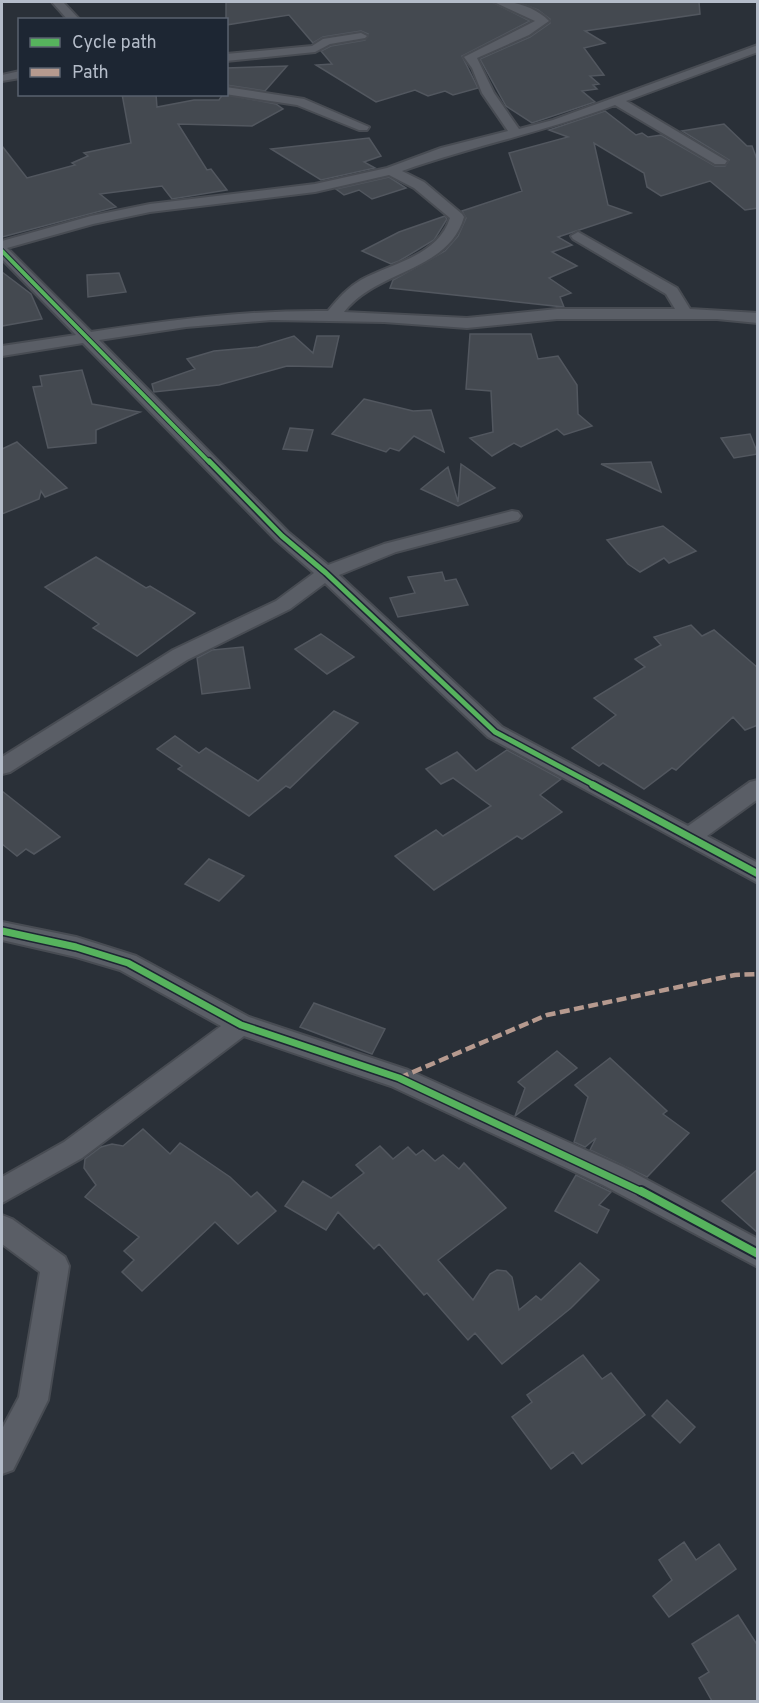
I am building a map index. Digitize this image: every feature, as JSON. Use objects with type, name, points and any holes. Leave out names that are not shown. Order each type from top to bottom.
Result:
[{"type":"street","points":[[499,2],[525,10],[543,21],[512,41],[486,48],[470,57],[478,68],[488,93],[515,132]]},
{"type":"street","points":[[63,3],[74,18]]},
{"type":"street","points":[[228,58],[284,54],[315,49],[327,41],[361,36]]},
{"type":"street","points":[[2,245],[91,220],[150,208],[315,188],[391,171],[446,151],[557,123],[758,48]]},
{"type":"street","points":[[2,78],[18,74]]},
{"type":"street","points":[[228,91],[300,102],[363,127]]},
{"type":"street","points":[[614,100],[672,134],[694,143],[720,161]]},
{"type":"street","points":[[333,315],[355,290],[437,248],[456,224],[457,217],[419,185],[391,171]]},
{"type":"street","points":[[578,236],[672,291],[684,314]]},
{"type":"street","points":[[2,251],[90,337],[282,536],[326,573],[495,732],[758,874]]},
{"type":"street","points":[[2,351],[186,322],[272,315],[333,315],[466,323],[557,314],[684,314],[758,318]]},
{"type":"street","points":[[2,767],[180,655],[283,605],[326,573],[390,548],[512,516]]},
{"type":"street","points":[[689,837],[758,788]]},
{"type":"street","points":[[2,931],[76,946],[128,963],[241,1025],[399,1078],[613,1176],[758,1254]]},
{"type":"street","points":[[2,1191],[73,1150],[241,1025]]},
{"type":"street","points":[[2,1228],[55,1266],[33,1400],[2,1459]]},
{"type":"building","points":[[226,2],[492,2],[530,21],[462,56],[478,88],[453,95],[445,91],[428,96],[415,90],[376,102],[316,65],[332,64],[321,51],[331,46],[365,40],[368,34],[361,31],[323,37],[313,43],[289,15],[228,25],[228,18],[226,18]]},
{"type":"building","points":[[517,2],[699,2],[700,14],[585,31],[605,43],[584,48],[604,75],[590,76],[599,84],[593,85],[597,89],[582,91],[595,102],[532,123],[506,106],[480,59],[530,37],[550,23],[550,19],[538,10]]},
{"type":"building","points":[[287,66],[265,91],[228,85],[228,68]]},
{"type":"building","points":[[228,95],[276,104],[283,109],[252,126],[178,124],[207,170],[211,169],[227,190],[172,199],[162,186],[100,194],[116,207],[2,237],[2,146],[27,178],[75,165],[72,163],[88,156],[84,153],[131,143],[122,96],[156,96],[157,107],[194,100],[219,100],[222,96]]},
{"type":"building","points":[[605,111],[636,135],[642,133],[648,137],[661,135],[715,166],[725,166],[729,160],[682,131],[724,124],[747,146],[752,146],[758,162],[758,208],[745,210],[710,181],[661,196],[647,187],[644,173],[594,143],[608,205],[631,213],[558,237],[572,245],[552,252],[577,266],[549,278],[571,293],[560,297],[564,307],[390,288],[393,280],[445,251],[458,236],[466,218],[462,211],[522,191],[509,153],[568,137],[549,130]]},
{"type":"building","points":[[369,138],[381,156],[364,162],[375,168],[321,180],[271,149]]},
{"type":"building","points":[[389,177],[406,188],[372,199],[359,190],[344,195],[336,189]]},
{"type":"building","points":[[445,216],[447,219],[434,240],[399,261],[391,264],[362,251],[399,232]]},
{"type":"building","points":[[2,272],[31,294],[42,319],[2,326]]},
{"type":"building","points":[[119,273],[126,292],[88,297],[87,275]]},
{"type":"building","points":[[470,334],[531,334],[538,359],[558,356],[577,385],[578,414],[592,426],[564,435],[557,429],[521,447],[514,443],[492,456],[470,438],[493,432],[491,391],[466,389]]},
{"type":"building","points":[[294,336],[313,353],[317,336],[339,336],[332,367],[287,366],[219,385],[154,392],[152,384],[195,369],[187,359],[214,351],[258,347]]},
{"type":"building","points":[[82,370],[92,404],[140,412],[96,430],[96,443],[48,448],[33,387],[42,386],[40,376]]},
{"type":"building","points":[[364,399],[413,411],[431,410],[444,452],[414,436],[399,451],[390,448],[386,452],[332,434]]},
{"type":"building","points":[[290,428],[313,430],[307,451],[283,449]]},
{"type":"building","points":[[750,434],[758,454],[734,458],[721,438]]},
{"type":"building","points":[[17,442],[67,488],[45,497],[41,491],[39,499],[2,514],[2,449]]},
{"type":"building","points":[[651,462],[661,492],[601,464]]},
{"type":"building","points":[[461,464],[495,488],[458,506],[421,489],[448,467],[458,502]]},
{"type":"building","points":[[663,526],[696,551],[669,563],[664,558],[640,572],[628,564],[607,540]]},
{"type":"building","points":[[96,557],[146,588],[150,586],[195,613],[137,656],[93,628],[99,624],[45,587]]},
{"type":"building","points":[[442,572],[445,581],[456,579],[468,605],[398,617],[390,598],[415,593],[408,577]]},
{"type":"building","points":[[691,625],[702,636],[714,630],[758,668],[758,725],[745,730],[733,717],[676,770],[672,768],[644,789],[603,763],[599,766],[572,748],[616,715],[594,698],[645,667],[635,659],[661,645],[654,637]]},
{"type":"building","points":[[321,634],[354,657],[327,674],[295,649]]},
{"type":"building","points":[[243,647],[250,688],[202,694],[197,658],[212,650]]},
{"type":"building","points":[[334,711],[358,723],[290,788],[286,786],[249,816],[178,769],[182,766],[157,749],[175,736],[199,753],[206,748],[258,781]]},
{"type":"building","points":[[507,750],[561,779],[540,795],[562,812],[522,839],[517,836],[434,890],[395,856],[436,830],[443,836],[491,806],[453,778],[441,784],[426,769],[457,752],[476,771]]},
{"type":"building","points":[[2,791],[60,837],[34,854],[26,849],[17,856],[2,844]]},
{"type":"building","points":[[209,859],[244,876],[219,901],[185,884]]},
{"type":"building","points":[[314,1003],[385,1029],[372,1054],[300,1027]]},
{"type":"building","points":[[557,1051],[577,1068],[515,1116],[525,1088],[518,1082]]},
{"type":"building","points":[[610,1058],[667,1111],[663,1114],[689,1133],[647,1177],[590,1150],[596,1138],[585,1147],[574,1142],[588,1097],[575,1085]]},
{"type":"building","points":[[143,1129],[170,1154],[180,1143],[230,1177],[251,1197],[257,1192],[276,1211],[238,1244],[215,1222],[142,1291],[122,1272],[134,1260],[124,1251],[139,1237],[85,1197],[96,1185],[84,1168],[85,1159],[101,1147],[112,1144],[123,1146]]},
{"type":"building","points":[[380,1146],[393,1159],[408,1147],[416,1155],[423,1150],[435,1161],[443,1155],[459,1169],[464,1163],[506,1208],[438,1260],[473,1300],[490,1274],[497,1270],[506,1271],[512,1277],[519,1310],[536,1296],[541,1300],[580,1263],[599,1280],[571,1308],[502,1364],[475,1333],[468,1340],[427,1293],[424,1295],[379,1244],[374,1249],[338,1212],[326,1230],[285,1206],[303,1181],[331,1198],[364,1173],[356,1165]]},
{"type":"building","points":[[758,1169],[758,1233],[722,1201]]},
{"type":"building","points":[[576,1175],[611,1192],[599,1205],[609,1210],[597,1233],[555,1211]]},
{"type":"building","points":[[583,1355],[602,1379],[611,1373],[645,1415],[582,1464],[573,1452],[551,1469],[512,1417],[532,1402],[527,1395]]},
{"type":"building","points":[[667,1400],[695,1427],[680,1443],[652,1416]]},
{"type":"building","points":[[684,1542],[696,1560],[719,1544],[736,1569],[669,1617],[653,1596],[672,1580],[659,1560]]},
{"type":"building","points":[[738,1615],[758,1646],[758,1701],[712,1701],[699,1678],[709,1672],[692,1644]]},
{"type":"marked path","points":[[399,1078],[547,1015],[735,975],[758,974]]},
{"type":"cycle path","points":[[2,251],[282,536],[326,573],[495,732],[758,874]]},
{"type":"cycle path","points":[[2,931],[76,947],[128,963],[241,1025],[399,1078],[613,1176],[758,1254]]}]
